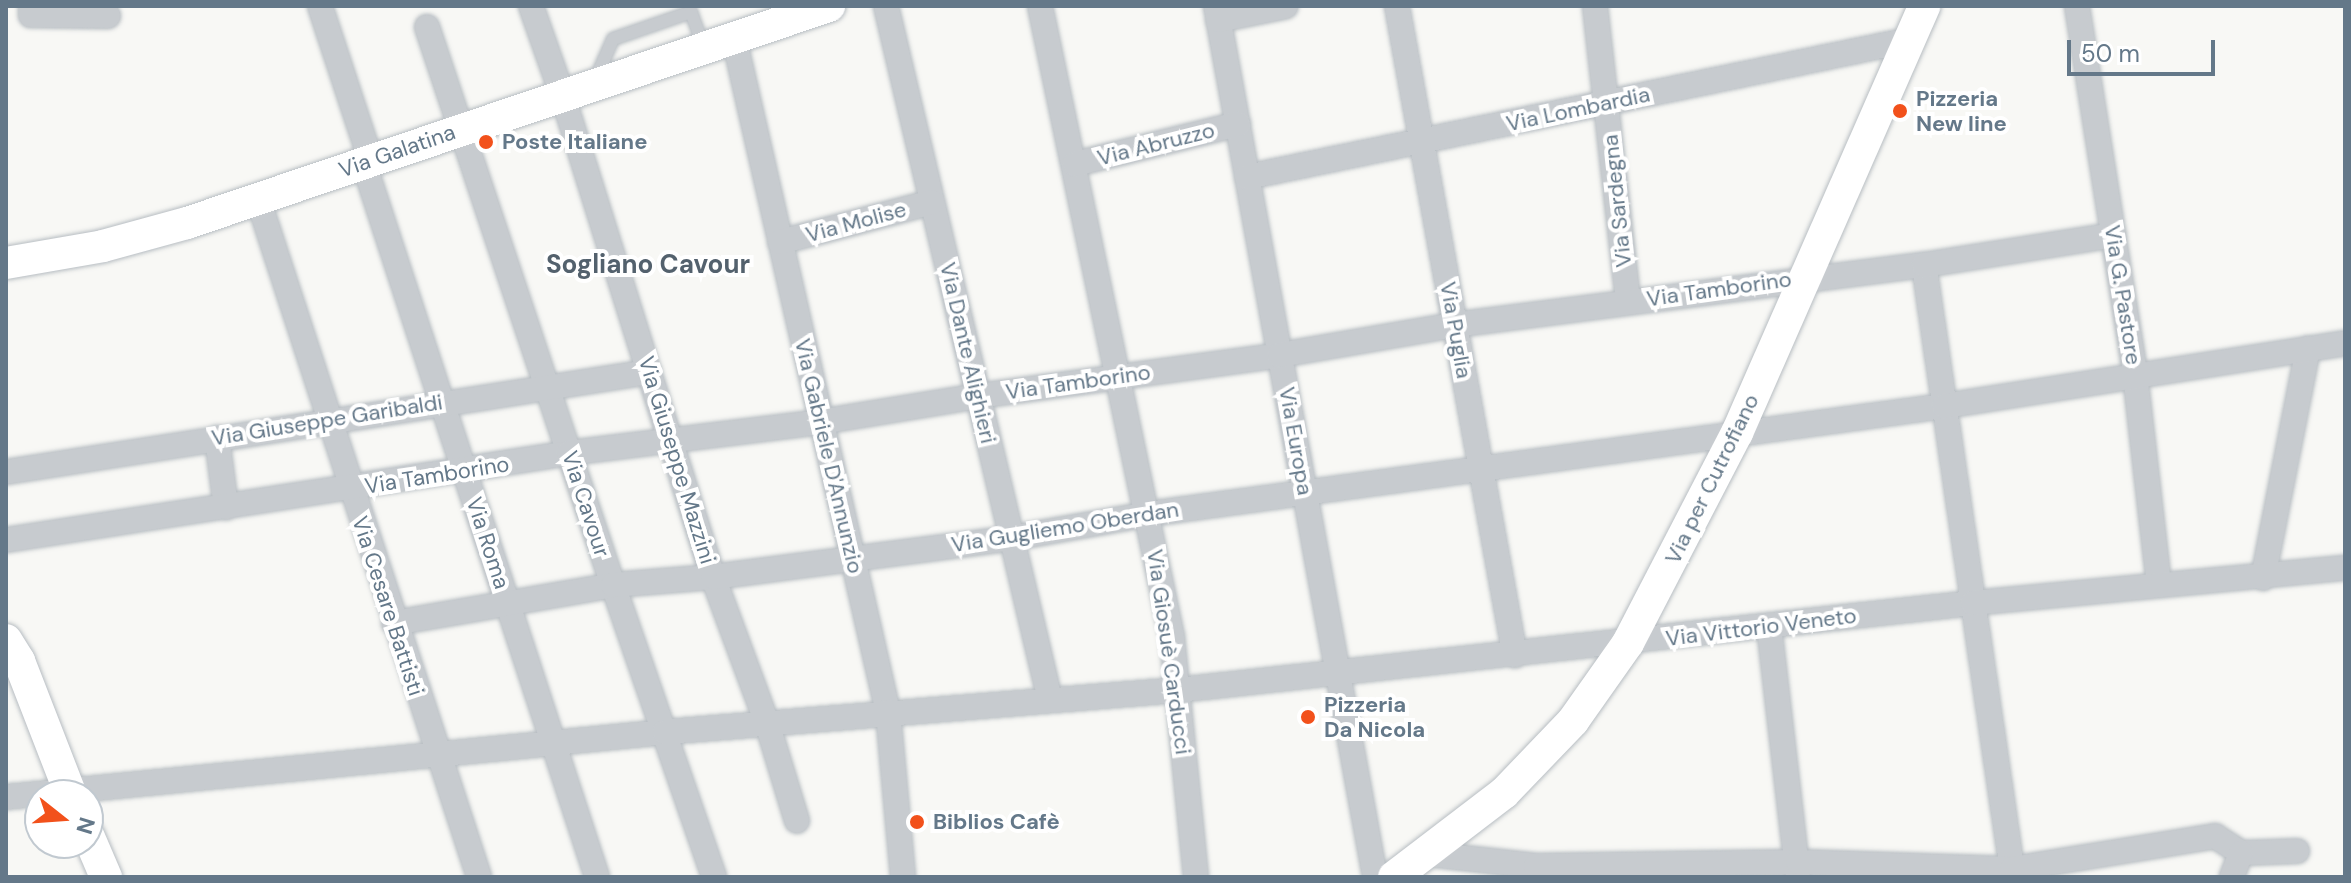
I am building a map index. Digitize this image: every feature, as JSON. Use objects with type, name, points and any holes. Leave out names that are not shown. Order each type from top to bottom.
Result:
[{"type":"main road","name":"Via Galatina","points":[[6,263],[103,246],[187,223],[257,196],[368,162],[829,6]]},
{"type":"main road","name":"Via per Cutrofiano","points":[[1394,877],[1504,793],[1573,721],[1628,643],[1669,571],[1737,433],[1924,6]]},
{"type":"main road","points":[[8,643],[64,779]]},
{"type":"street","points":[[31,6],[31,15],[108,16]]},
{"type":"street","name":"Via Roma","points":[[320,6],[442,402],[597,877]]},
{"type":"street","name":"Via Giuseppe Mazzini","points":[[531,6],[577,92],[649,372],[713,577],[768,726],[797,821]]},
{"type":"street","name":"Via Dante Alighieri","points":[[886,6],[1050,700]]},
{"type":"street","name":"Via Giosuè Carducci","points":[[1040,6],[1148,514],[1178,690],[1196,877]]},
{"type":"street","points":[[1217,13],[1286,6]]},
{"type":"street","name":"Via Puglia","points":[[1397,6],[1515,655]]},
{"type":"street","name":"Via Sardegna","points":[[1595,6],[1628,301]]},
{"type":"street","name":"Via G. Pastore","points":[[2077,6],[2135,374],[2159,585]]},
{"type":"street","name":"Via Europa","points":[[1217,13],[1375,877]]},
{"type":"street","name":"Via Cavour","points":[[427,27],[714,877]]},
{"type":"street","name":"Via Lombardia","points":[[1247,177],[1909,40]]},
{"type":"street","name":"Via Gabriele D'Annunzio","points":[[719,43],[780,242],[888,712],[903,877]]},
{"type":"street","name":"Via Abruzzo","points":[[1075,164],[1238,124]]},
{"type":"street","name":"Via Cesare Battisti","points":[[257,196],[479,877]]},
{"type":"street","name":"Via Molise","points":[[780,242],[932,202]]},
{"type":"street","name":"Via Tamborino","points":[[6,540],[569,453],[820,422],[978,396],[1280,355],[1454,325],[1806,277],[1924,265],[2114,235]]},
{"type":"street","points":[[1924,265],[2012,869]]},
{"type":"street","name":"Via Gugliemo Oberdan","points":[[394,623],[613,585],[713,577],[853,556],[1012,538],[1148,514],[1944,406],[2345,343]]},
{"type":"street","points":[[2263,578],[2308,348]]},
{"type":"street","name":"Via Giuseppe Garibaldi","points":[[6,472],[547,385],[649,372]]},
{"type":"street","points":[[217,438],[226,507]]},
{"type":"street","name":"Via Vittorio Veneto","points":[[104,789],[665,732],[768,726],[888,712],[1178,690],[1973,603],[2345,568]]},
{"type":"street","points":[[1769,626],[1798,869]]},
{"type":"street","points":[[1428,854],[1536,871],[2012,869],[2215,836],[2241,853],[2297,851]]},
{"type":"street","points":[[2232,877],[2241,853]]},
{"type":"place","name":"Pizzeria New line","points":[[1900,111]]},
{"type":"place","name":"Poste Italiane","points":[[486,142]]},
{"type":"place","name":"Pizzeria Da Nicola","points":[[1308,717]]},
{"type":"place","name":"Biblios Cafè","points":[[917,822]]},
{"type":"district","name":"Sogliano Cavour","points":[[648,265]]}]
